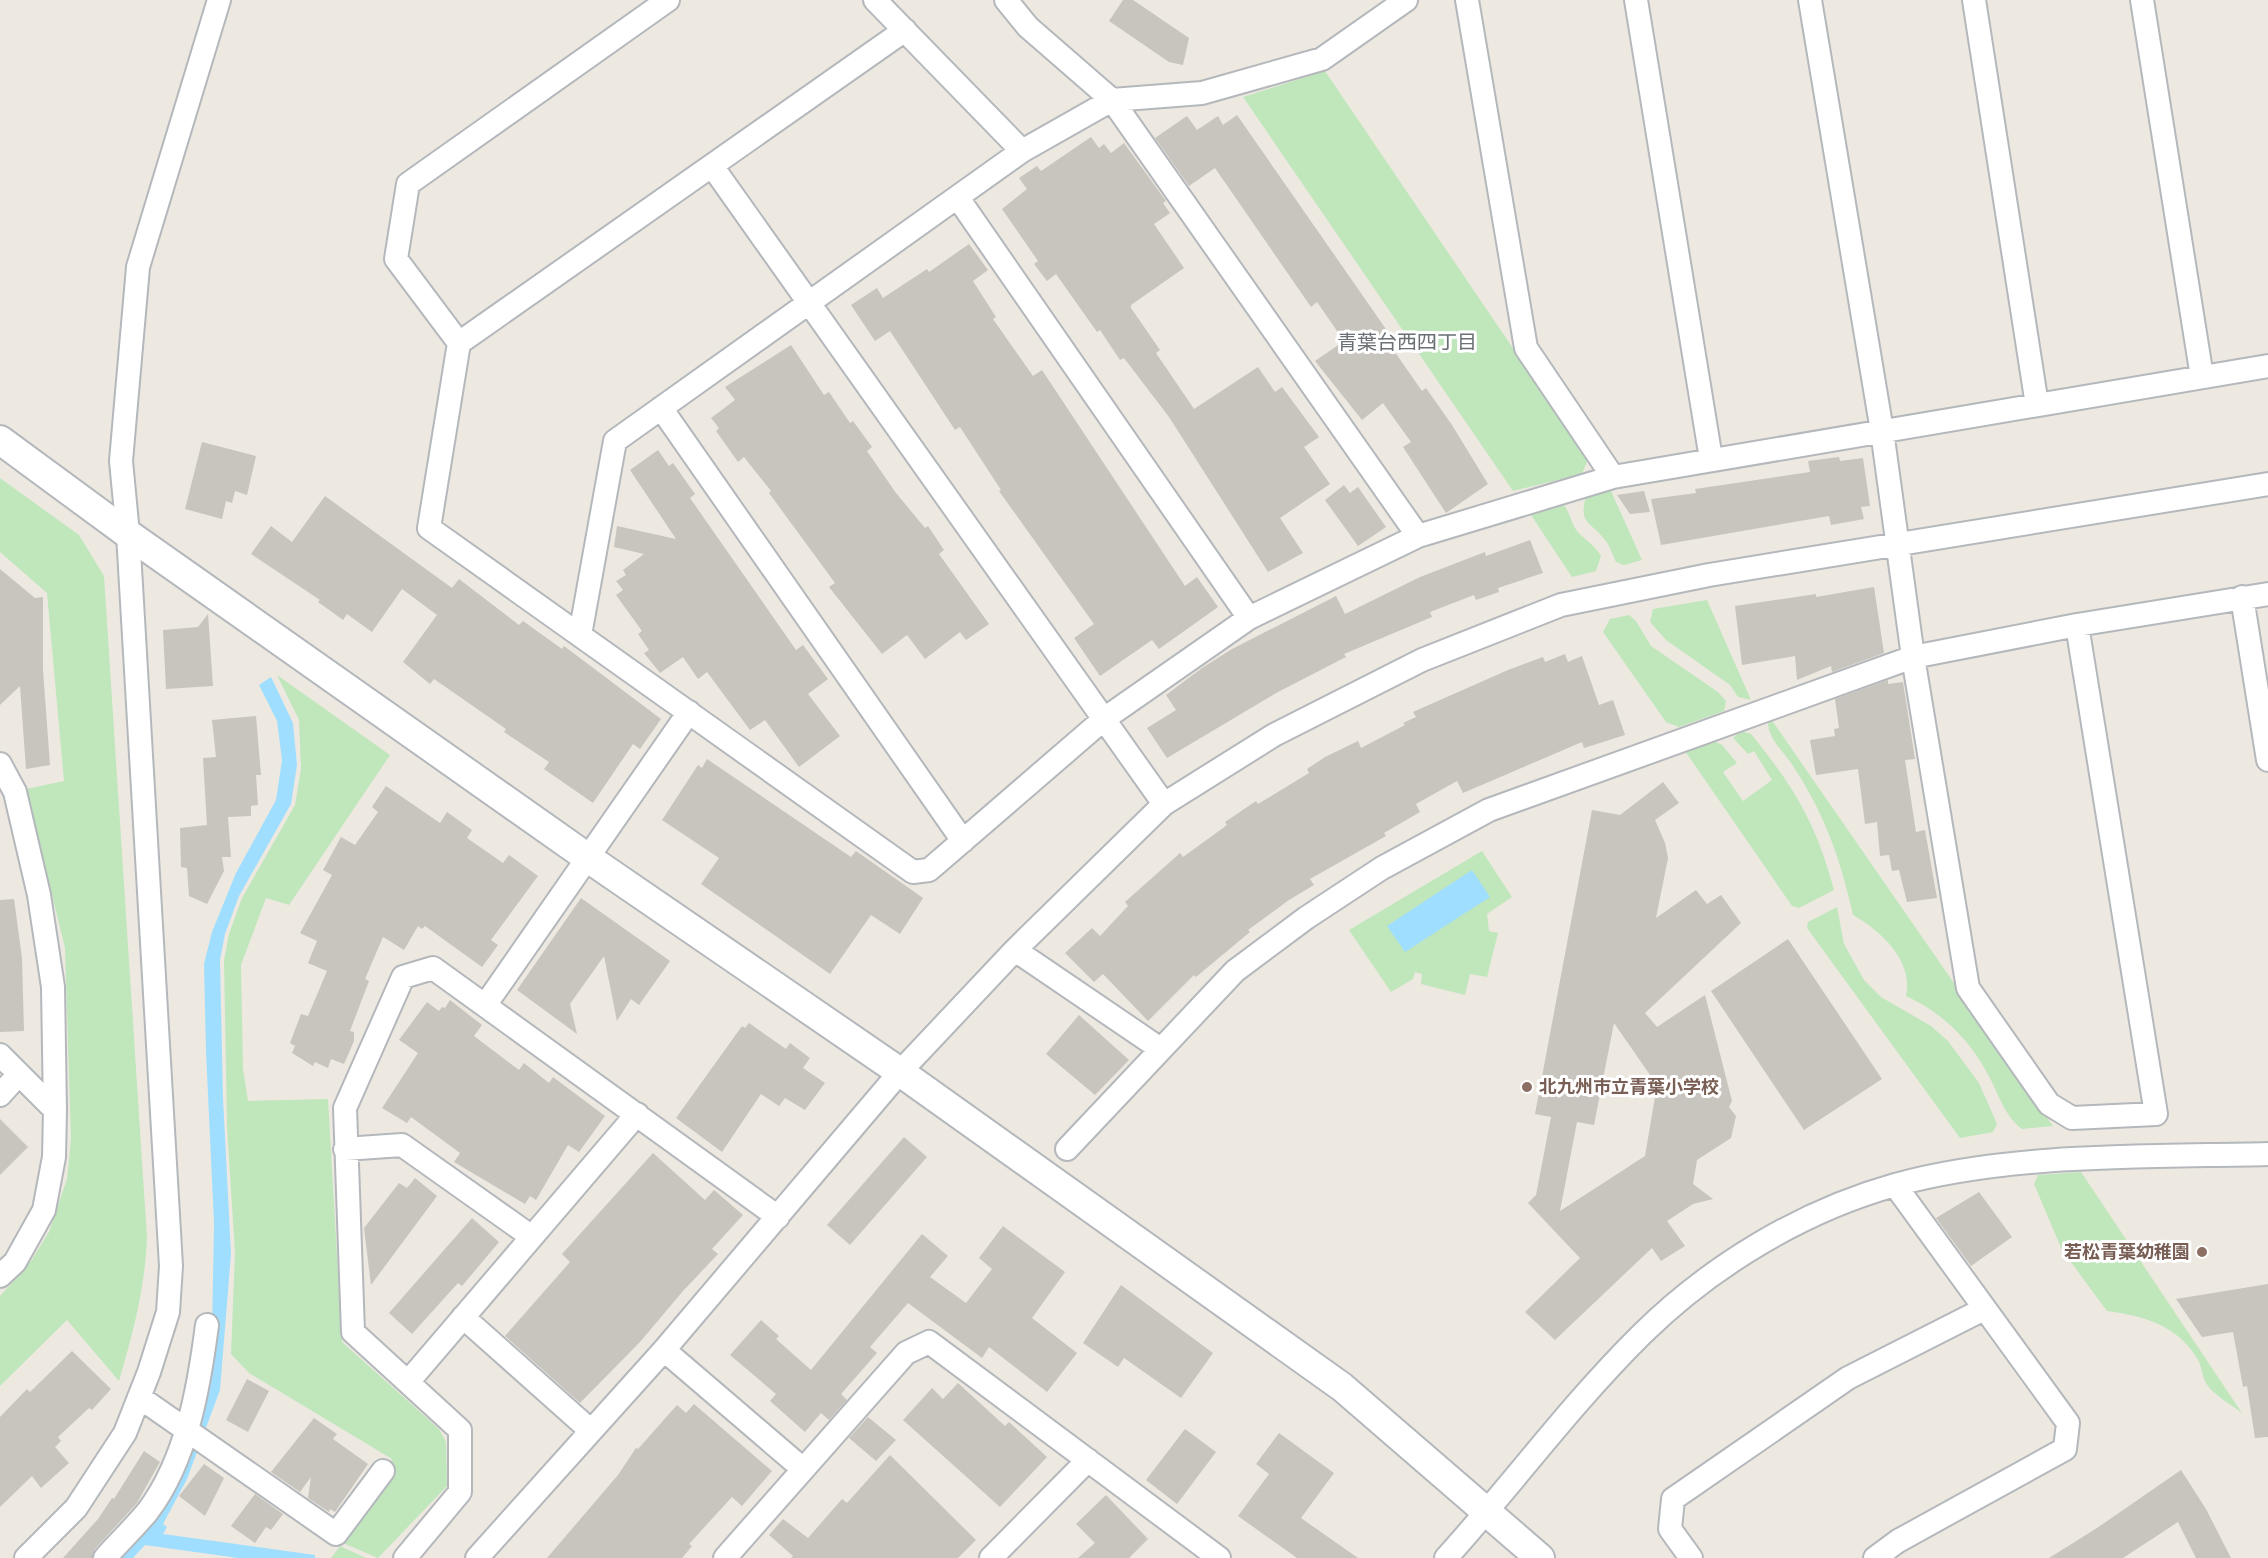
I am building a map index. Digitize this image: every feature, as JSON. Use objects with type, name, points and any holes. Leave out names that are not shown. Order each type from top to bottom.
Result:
[{"type":"street","points":[[26,1558],[76,1508],[125,1433],[140,1397],[168,1312],[171,1266],[128,534],[120,461],[138,267],[219,0]]},
{"type":"street","points":[[459,343],[396,259],[408,183],[668,0]]},
{"type":"street","points":[[875,0],[1022,151]]},
{"type":"street","points":[[1006,0],[1028,27],[1112,100],[1418,536]]},
{"type":"street","points":[[580,636],[615,441],[1022,151],[1112,100],[1202,93],[1322,59],[1406,0]]},
{"type":"street","points":[[1467,0],[1526,348],[1613,477]]},
{"type":"street","points":[[1636,0],[1711,459]]},
{"type":"street","points":[[1810,0],[1882,431],[1912,657],[1968,988],[2049,1104],[2072,1118],[2156,1114],[2077,625]]},
{"type":"street","points":[[1974,0],[2037,405]]},
{"type":"street","points":[[2142,0],[2202,377]]},
{"type":"street","points":[[905,30],[459,343],[429,528],[913,872],[929,870],[1104,719],[1249,618],[1418,536],[1613,477],[2268,366]]},
{"type":"street","points":[[712,166],[1164,804]]},
{"type":"street","points":[[958,198],[1249,618]]},
{"type":"street","points":[[661,408],[963,841]]},
{"type":"street","points":[[0,440],[128,534],[588,858],[900,1072],[1342,1388],[1540,1558]]},
{"type":"street","points":[[477,1558],[664,1350],[900,1072],[1015,950],[1164,804],[1274,735],[1422,660],[1561,605],[1709,574],[2268,484]]},
{"type":"street","points":[[1067,1149],[1159,1048],[1235,971],[1306,918],[1382,868],[1489,810],[1912,657],[2077,625],[2268,594]]},
{"type":"street","points":[[2242,597],[2268,760]]},
{"type":"street","points":[[486,1004],[688,712]]},
{"type":"street","points":[[0,764],[15,792],[39,895],[53,987],[55,1110],[54,1157],[44,1210],[15,1262],[0,1276]]},
{"type":"street","points":[[1015,950],[1159,1048]]},
{"type":"street","points":[[405,1558],[460,1492],[460,1430],[353,1332],[345,1149],[345,1108],[403,977],[433,968],[486,1004],[778,1217]]},
{"type":"street","points":[[0,1055],[55,1110]]},
{"type":"street","points":[[0,1095],[19,1074]]},
{"type":"street","points":[[408,1382],[637,1114]]},
{"type":"street","points":[[345,1149],[402,1145],[532,1237]]},
{"type":"street","points":[[1446,1558],[1641,1335],[1695,1287],[1761,1243],[1850,1200],[1895,1185],[1935,1176],[2024,1164],[2145,1157],[2268,1154]]},
{"type":"street","points":[[1875,1558],[1898,1541],[2065,1449],[2068,1423],[1895,1185]]},
{"type":"street","points":[[1691,1558],[1670,1529],[1673,1499],[1848,1378],[1984,1309]]},
{"type":"street","points":[[463,1317],[590,1430]]},
{"type":"street","points":[[105,1558],[148,1510],[164,1483],[186,1429],[198,1391],[207,1325]]},
{"type":"street","points":[[725,1558],[906,1353],[929,1342],[1219,1558]]},
{"type":"street","points":[[664,1350],[803,1469]]},
{"type":"street","points":[[140,1397],[336,1534],[383,1471]]},
{"type":"street","points":[[991,1558],[1088,1460]]},
{"type":"green space","points":[[1325,71],[1588,459],[1582,474],[1513,491],[1243,97]]},
{"type":"green space","points":[[0,478],[79,535],[104,576],[147,1238],[138,1310],[119,1381],[67,1320],[0,1386],[0,1296],[31,1261],[49,1232],[67,1179],[71,1139],[65,948],[26,789],[64,781],[47,593],[0,552]]},
{"type":"green space","points":[[1611,491],[1642,560],[1624,565],[1616,562],[1607,542],[1585,518],[1586,496]]},
{"type":"green space","points":[[1562,503],[1575,529],[1601,556],[1596,571],[1572,577],[1529,512]]},
{"type":"green space","points":[[1707,600],[1751,700],[1738,697],[1730,685],[1666,640],[1650,622],[1653,609]]},
{"type":"green space","points":[[1629,615],[1636,621],[1651,646],[1718,692],[1726,701],[1724,711],[1679,727],[1666,722],[1603,632],[1610,619]]},
{"type":"green space","points":[[277,675],[390,755],[289,905],[266,898],[241,965],[243,1069],[248,1101],[328,1099],[342,1342],[439,1429],[446,1442],[447,1486],[378,1558],[343,1543],[388,1475],[392,1459],[249,1373],[231,1354],[235,1253],[227,1127],[224,960],[229,934],[242,898],[295,805],[301,769],[299,720]]},
{"type":"green space","points":[[1771,719],[2053,1126],[2022,1129],[2015,1123],[2005,1110],[1979,1059],[1962,1037],[1942,1018],[1906,996],[1905,971],[1893,948],[1874,929],[1853,915],[1836,854],[1822,817],[1803,781],[1772,737],[1768,726],[1768,720]]},
{"type":"green space","points":[[1741,731],[1751,734],[1792,789],[1811,825],[1827,866],[1834,890],[1799,908],[1792,906],[1685,751],[1714,741],[1722,745],[1737,763],[1723,772],[1743,801],[1772,780],[1754,751],[1748,754],[1733,738]]},
{"type":"green space","points":[[1482,851],[1512,897],[1487,914],[1489,931],[1498,933],[1487,977],[1470,974],[1465,995],[1421,984],[1422,974],[1415,972],[1413,979],[1391,992],[1349,930]]},
{"type":"green space","points":[[1837,907],[1844,944],[1864,980],[1881,997],[1931,1026],[1948,1041],[1979,1083],[1997,1124],[1993,1132],[1960,1138],[1807,928],[1808,922]]},
{"type":"green space","points":[[2081,1172],[2242,1413],[2209,1387],[2199,1363],[2181,1338],[2147,1319],[2107,1311],[2062,1250],[2034,1184],[2038,1175]]},
{"type":"green space","points":[[340,1546],[366,1558],[331,1558]]},
{"type":"water","points":[[271,677],[293,723],[297,765],[291,804],[239,896],[225,934],[220,960],[223,1098],[231,1254],[220,1390],[187,1479],[163,1524],[167,1527],[163,1534],[315,1555],[315,1558],[238,1558],[145,1545],[133,1558],[117,1558],[143,1533],[212,1333],[214,1223],[204,964],[212,932],[236,873],[276,800],[282,760],[277,721],[259,685]]},
{"type":"water","points":[[1472,870],[1490,897],[1405,952],[1387,926]]},
{"type":"building","points":[[1123,0],[1133,0],[1189,38],[1183,65],[1169,62],[1109,21]]},
{"type":"building","points":[[1237,115],[1388,332],[1383,335],[1422,391],[1426,388],[1452,425],[1488,484],[1446,513],[1403,447],[1411,442],[1383,403],[1362,420],[1315,361],[1344,341],[1317,302],[1311,307],[1215,168],[1189,186],[1155,138],[1187,116],[1197,130],[1218,116],[1223,125]]},
{"type":"building","points":[[1091,137],[1099,148],[1104,144],[1111,153],[1124,143],[1166,201],[1163,203],[1170,213],[1154,224],[1184,268],[1131,305],[1131,308],[1160,350],[1156,353],[1194,409],[1258,367],[1275,392],[1282,387],[1319,437],[1304,447],[1330,484],[1280,518],[1303,553],[1268,572],[1169,417],[1124,358],[1120,360],[1100,330],[1097,332],[1056,274],[1047,281],[1034,264],[1038,261],[1002,209],[1027,189],[1019,178],[1037,166],[1041,171]]},
{"type":"building","points":[[969,244],[988,270],[973,281],[996,317],[993,319],[1033,376],[1042,370],[1185,586],[1197,577],[1218,607],[1159,649],[1152,640],[1100,676],[1074,638],[1094,624],[999,491],[1001,490],[960,427],[955,430],[890,331],[875,341],[851,305],[877,288],[883,298],[927,269],[929,272]]},
{"type":"building","points":[[791,345],[824,395],[829,392],[850,423],[853,421],[872,447],[867,451],[896,493],[925,528],[928,526],[944,550],[939,554],[989,624],[966,640],[960,632],[925,659],[907,635],[882,654],[829,587],[835,583],[769,493],[771,491],[744,457],[738,462],[716,431],[719,428],[711,418],[735,400],[725,387]]},
{"type":"building","points":[[202,442],[256,456],[247,495],[235,491],[232,503],[226,501],[222,519],[185,509]]},
{"type":"building","points":[[658,450],[669,466],[673,463],[695,494],[690,498],[796,650],[803,645],[828,679],[808,694],[840,736],[799,767],[765,720],[750,730],[707,672],[698,679],[683,657],[660,673],[644,653],[649,650],[638,634],[642,631],[616,595],[623,590],[616,581],[626,575],[623,570],[644,554],[614,547],[617,526],[676,539],[630,470]]},
{"type":"building","points":[[1839,457],[1840,461],[1863,458],[1870,506],[1861,507],[1864,519],[1831,525],[1829,516],[1661,545],[1651,499],[1696,493],[1695,489],[1810,472],[1808,461]]},
{"type":"building","points":[[1344,485],[1350,493],[1358,487],[1386,527],[1358,546],[1325,500]]},
{"type":"building","points":[[1644,491],[1650,512],[1630,514],[1617,495]]},
{"type":"building","points":[[325,496],[452,588],[459,579],[519,625],[523,621],[562,649],[564,646],[661,719],[640,749],[633,744],[593,803],[544,769],[549,762],[504,732],[506,729],[434,679],[430,684],[403,662],[437,615],[402,589],[372,632],[347,614],[343,620],[318,602],[320,600],[251,554],[271,526],[292,542]]},
{"type":"building","points":[[1530,540],[1543,573],[1498,588],[1499,592],[1476,600],[1474,595],[1430,612],[1432,617],[1344,654],[1346,657],[1278,692],[1167,758],[1147,728],[1176,710],[1166,695],[1202,668],[1232,649],[1336,596],[1345,614],[1420,577],[1485,552],[1486,556]]},
{"type":"building","points":[[0,569],[35,598],[43,597],[43,670],[50,765],[26,769],[20,686],[0,705]]},
{"type":"building","points":[[1874,587],[1884,653],[1832,672],[1831,666],[1797,680],[1795,656],[1742,665],[1735,606],[1816,594],[1816,597]]},
{"type":"building","points":[[208,614],[213,686],[166,689],[163,630],[198,627]]},
{"type":"building","points":[[1565,654],[1568,662],[1582,656],[1599,705],[1613,700],[1625,735],[1584,748],[1582,742],[1463,793],[1457,781],[1416,804],[1420,812],[1384,833],[1386,836],[1310,879],[1314,885],[1248,930],[1250,932],[1196,977],[1194,975],[1148,1021],[1103,974],[1094,982],[1065,953],[1092,928],[1100,936],[1128,906],[1125,902],[1180,853],[1183,857],[1227,825],[1225,822],[1256,801],[1258,804],[1309,773],[1307,769],[1325,757],[1358,741],[1361,748],[1405,725],[1403,723],[1416,717],[1413,712],[1508,670],[1543,657],[1545,662]]},
{"type":"building","points":[[1888,680],[1888,684],[1903,682],[1915,759],[1905,760],[1916,832],[1925,830],[1937,898],[1907,902],[1899,870],[1892,871],[1889,855],[1880,856],[1877,822],[1865,824],[1858,769],[1816,775],[1810,740],[1835,736],[1834,729],[1839,728],[1835,699]]},
{"type":"building","points":[[256,716],[261,775],[256,775],[258,805],[251,806],[251,816],[228,817],[231,857],[222,857],[224,871],[207,904],[189,896],[187,868],[181,867],[180,828],[207,825],[203,758],[216,757],[212,720]]},
{"type":"building","points":[[707,759],[851,857],[856,851],[923,898],[900,934],[871,915],[830,974],[701,884],[719,858],[662,820],[698,765],[702,768]]},
{"type":"building","points":[[1663,782],[1679,803],[1655,820],[1665,843],[1668,858],[1656,918],[1696,890],[1707,904],[1721,895],[1741,923],[1645,1013],[1657,1027],[1705,995],[1732,1101],[1729,1107],[1736,1116],[1731,1138],[1697,1160],[1693,1184],[1713,1199],[1693,1204],[1667,1221],[1685,1246],[1661,1261],[1652,1248],[1555,1340],[1525,1312],[1580,1258],[1528,1203],[1536,1195],[1551,1117],[1535,1114],[1592,810],[1620,815]],"holes":[[[1614,1023],[1657,1085],[1645,1156],[1560,1211],[1577,1122],[1594,1125]]]},
{"type":"building","points":[[386,786],[440,823],[447,812],[472,830],[467,838],[503,863],[509,855],[538,876],[491,940],[498,945],[482,967],[425,926],[422,929],[418,926],[404,950],[383,937],[365,979],[369,981],[350,1031],[354,1032],[354,1041],[344,1064],[331,1059],[328,1068],[315,1062],[313,1066],[292,1053],[295,1046],[290,1043],[301,1014],[308,1016],[327,971],[308,963],[317,941],[300,933],[332,875],[323,870],[341,837],[355,845],[378,812],[372,807]]},
{"type":"building","points":[[581,898],[670,961],[639,1005],[631,999],[617,1021],[604,956],[570,1004],[577,1034],[517,990]]},
{"type":"building","points":[[14,899],[22,958],[24,1031],[0,1032],[0,900]]},
{"type":"building","points":[[1788,939],[1882,1079],[1804,1130],[1711,991]]},
{"type":"building","points":[[450,1000],[482,1025],[474,1036],[519,1070],[524,1063],[549,1083],[553,1077],[605,1116],[579,1152],[568,1145],[536,1200],[530,1196],[525,1204],[454,1162],[460,1153],[411,1117],[407,1123],[382,1108],[418,1053],[399,1040],[427,1002],[439,1011],[442,1007],[445,1008]]},
{"type":"building","points":[[1079,1015],[1129,1060],[1095,1095],[1046,1054]]},
{"type":"building","points":[[749,1023],[786,1049],[790,1043],[810,1058],[803,1068],[825,1083],[805,1110],[785,1098],[779,1106],[761,1094],[722,1152],[676,1118],[742,1026],[745,1028]]},
{"type":"building","points":[[0,1119],[28,1147],[0,1175]]},
{"type":"building","points":[[904,1137],[927,1157],[850,1245],[827,1225]]},
{"type":"building","points":[[653,1153],[705,1200],[714,1190],[743,1215],[712,1249],[718,1254],[640,1342],[580,1403],[505,1336],[570,1262],[562,1254]]},
{"type":"building","points":[[415,1178],[437,1196],[371,1285],[364,1228],[399,1183],[407,1188]]},
{"type":"building","points":[[1979,1192],[2012,1237],[1971,1266],[1936,1218]]},
{"type":"building","points":[[472,1218],[499,1242],[462,1286],[458,1283],[412,1334],[389,1313]]},
{"type":"building","points":[[1003,1226],[1065,1272],[1032,1318],[1077,1353],[1047,1392],[989,1347],[982,1358],[908,1303],[870,1347],[877,1353],[841,1394],[847,1400],[829,1420],[821,1413],[805,1432],[770,1401],[776,1394],[730,1355],[761,1320],[779,1336],[776,1339],[811,1370],[922,1234],[948,1256],[930,1277],[966,1303],[992,1269],[979,1258]]},
{"type":"building","points":[[2268,1284],[2268,1437],[2255,1438],[2247,1386],[2243,1387],[2233,1332],[2202,1337],[2176,1299]]},
{"type":"building","points":[[1121,1285],[1213,1353],[1181,1398],[1124,1358],[1118,1367],[1083,1343]]},
{"type":"building","points":[[72,1351],[111,1389],[92,1410],[89,1408],[58,1437],[61,1441],[55,1447],[69,1463],[41,1488],[32,1476],[0,1507],[0,1417],[27,1389],[30,1392]]},
{"type":"building","points":[[247,1379],[269,1391],[248,1432],[226,1420]]},
{"type":"building","points":[[958,1383],[1005,1426],[1009,1422],[1047,1457],[1000,1507],[903,1420],[932,1388],[943,1399]]},
{"type":"building","points":[[694,1404],[772,1471],[742,1506],[732,1497],[689,1544],[692,1546],[682,1558],[547,1558],[618,1475],[636,1448],[638,1449],[677,1405],[686,1413]]},
{"type":"building","points":[[868,1417],[896,1440],[876,1461],[849,1438]]},
{"type":"building","points":[[314,1418],[337,1434],[333,1439],[368,1464],[335,1512],[330,1509],[329,1512],[308,1498],[311,1477],[300,1492],[271,1472]]},
{"type":"building","points":[[1185,1429],[1216,1452],[1177,1504],[1146,1480]]},
{"type":"building","points":[[1279,1433],[1334,1473],[1301,1518],[1358,1558],[1297,1558],[1238,1516],[1269,1474],[1256,1464]]},
{"type":"building","points":[[144,1451],[160,1462],[137,1503],[95,1549],[92,1558],[63,1558],[98,1519],[112,1498],[114,1499]]},
{"type":"building","points":[[890,1455],[976,1540],[958,1558],[791,1558],[793,1556],[769,1535],[783,1519],[808,1538],[842,1499],[847,1503]]},
{"type":"building","points":[[204,1464],[224,1478],[205,1516],[179,1496]]},
{"type":"building","points":[[2181,1470],[2206,1509],[2231,1558],[2196,1558],[2178,1522],[2123,1558],[2049,1558],[2097,1528]]},
{"type":"building","points":[[255,1494],[283,1514],[271,1530],[266,1527],[255,1543],[231,1526]]},
{"type":"building","points":[[1106,1495],[1148,1539],[1129,1558],[1078,1558],[1095,1543],[1076,1524]]},
{"type":"place","name":"北九州市立青葉小学校","points":[[1527,1087]]},
{"type":"place","name":"若松青葉幼稚園","points":[[2202,1252]]},
{"type":"district","name":"青葉台西四丁目","points":[[1407,342]]}]
